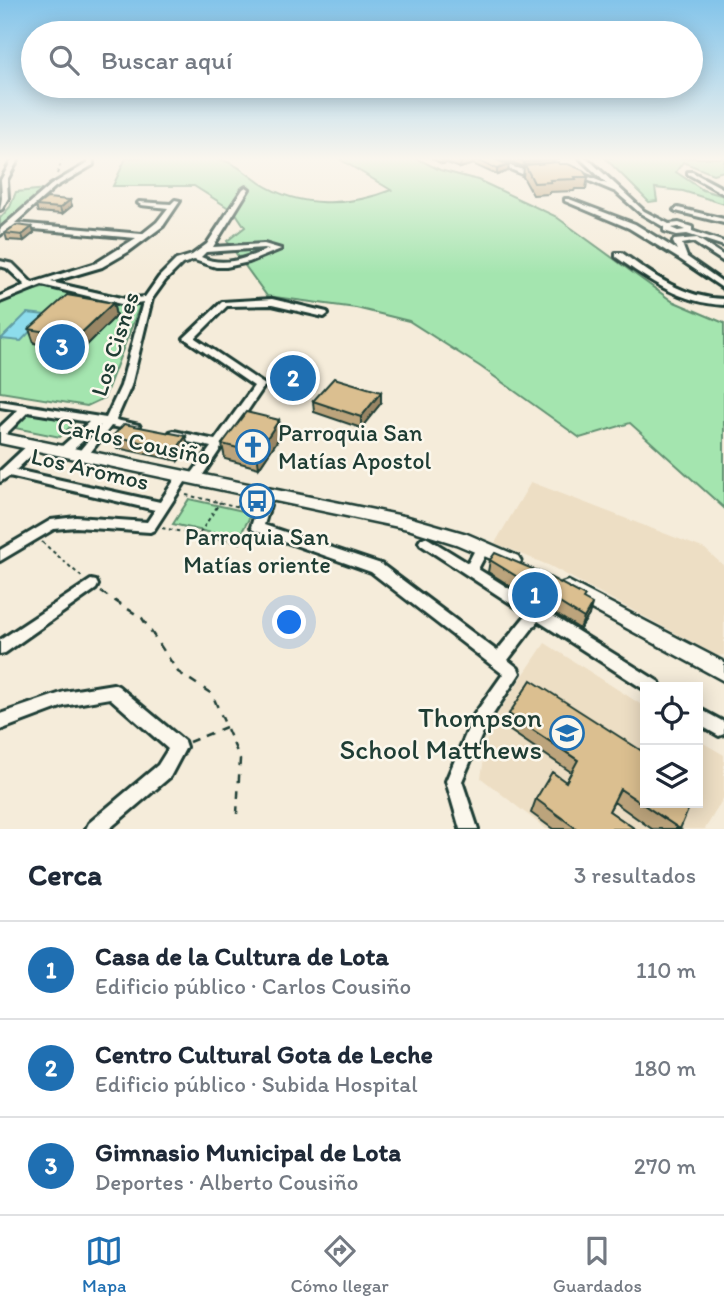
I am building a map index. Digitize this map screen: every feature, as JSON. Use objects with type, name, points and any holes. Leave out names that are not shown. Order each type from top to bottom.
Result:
[{"type":"main road","name":"Carlos Cousiño","points":[[0,436],[408,523],[483,548],[529,569]]},
{"type":"main road","points":[[555,582],[724,672]]},
{"type":"street","points":[[0,233],[41,197]]},
{"type":"street","points":[[205,250],[241,197]]},
{"type":"street","points":[[625,197],[642,212],[668,226],[679,225],[689,229],[688,232],[724,244]]},
{"type":"street","points":[[567,200],[632,226],[724,287]]},
{"type":"street","points":[[0,299],[30,286],[99,265],[160,224],[174,203],[141,203]]},
{"type":"street","points":[[678,210],[724,221]]},
{"type":"street","points":[[11,225],[140,236]]},
{"type":"street","points":[[684,258],[677,242],[694,240],[724,260]]},
{"type":"street","points":[[195,257],[207,264],[230,265],[277,249],[264,246],[205,250]]},
{"type":"street","name":"Los Cisnes","points":[[104,421],[126,386],[148,299],[162,279],[179,262],[195,257],[205,250]]},
{"type":"street","points":[[619,255],[675,292],[708,303],[724,302]]},
{"type":"street","points":[[0,263],[10,266],[30,286]]},
{"type":"street","points":[[42,282],[125,302],[148,299]]},
{"type":"street","points":[[0,556],[51,525],[76,522],[150,527],[173,492],[220,445],[260,384],[189,338],[225,304],[272,302],[324,314]]},
{"type":"street","points":[[0,404],[147,429]]},
{"type":"street","points":[[0,436],[26,408]]},
{"type":"street","points":[[64,451],[104,421]]},
{"type":"street","points":[[82,455],[104,421]]},
{"type":"street","points":[[159,432],[220,445]]},
{"type":"street","points":[[4,475],[35,444]]},
{"type":"street","name":"Los Aromos","points":[[4,475],[163,507]]},
{"type":"street","points":[[267,495],[257,527],[376,568],[513,673],[480,720],[454,781],[468,829]]},
{"type":"street","points":[[425,542],[646,682]]},
{"type":"street","points":[[470,571],[483,548]]},
{"type":"street","points":[[0,648],[91,585]]},
{"type":"street","points":[[498,661],[536,613]]},
{"type":"street","points":[[0,722],[64,699],[113,691],[178,747],[164,771],[95,829]]},
{"type":"street","points":[[703,718],[719,728]]},
{"type":"path","points":[[173,492],[258,511]]},
{"type":"path","points":[[200,533],[220,502]]},
{"type":"path","points":[[150,527],[200,533],[240,543],[250,526],[257,527]]},
{"type":"path","points":[[34,535],[91,585],[142,618],[178,671],[212,694],[240,759],[237,814]]},
{"type":"path","points":[[178,747],[228,726]]},
{"type":"shaded area","points":[[531,482],[705,549],[724,566],[724,655],[718,656],[550,566],[495,543]]},
{"type":"shaded area","name":"Thompson School Matthews","points":[[545,643],[640,704],[640,808],[703,808],[703,743],[724,755],[724,797],[705,829],[546,829],[481,778],[489,726]]},
{"type":"green space","points":[[14,197],[38,197],[0,230],[0,218],[10,207]]},
{"type":"green space","points":[[211,197],[290,197],[308,201],[341,202],[372,197],[514,197],[555,216],[672,301],[724,323],[724,508],[630,423],[580,438],[481,367],[409,321],[356,308],[267,296],[227,241],[245,227],[235,212]]},
{"type":"green space","points":[[644,197],[656,197],[657,201],[649,202]]},
{"type":"green space","points":[[701,197],[724,197],[724,204]]},
{"type":"green space","points":[[61,283],[142,300],[104,398],[87,406],[0,392],[0,303],[9,297]]},
{"type":"green space","points":[[21,412],[75,422],[60,437],[5,426]]},
{"type":"green space","points":[[189,499],[252,513],[238,539],[173,524]]},
{"type":"water","points":[[27,313],[46,315],[21,341],[1,339]]},
{"type":"building","points":[[47,198],[70,200],[60,208],[36,206]]},
{"type":"building","points":[[16,225],[32,227],[22,235],[5,233]]},
{"type":"building","points":[[67,295],[113,303],[77,337],[29,329]]},
{"type":"building","points":[[287,363],[309,369],[298,383],[275,378],[281,366]]},
{"type":"building","points":[[334,378],[381,392],[361,417],[313,401]]},
{"type":"building","points":[[246,412],[279,420],[257,453],[222,444]]},
{"type":"building","points":[[124,424],[186,436],[176,450],[113,436]]},
{"type":"building","points":[[495,553],[542,573],[585,596],[583,599],[592,604],[584,618],[490,560]]},
{"type":"building","points":[[531,680],[640,750],[640,802],[620,789],[609,811],[635,829],[577,829],[536,799],[552,772],[566,782],[578,760],[509,714]]},
{"type":"building","points":[[648,808],[689,808],[680,829]]},
{"type":"place","name":"Gimnasio Municipal de Lota","points":[[62,347]]},
{"type":"place","name":"Centro Cultural Gota de Leche","points":[[293,378]]},
{"type":"place","name":"Parroquia San Matías Apostol","points":[[253,447]]},
{"type":"place","name":"Parroquia San Matías oriente","points":[[257,501]]},
{"type":"place","name":"Casa de la Cultura de Lota","points":[[535,595]]},
{"type":"place","name":"Thompson School Matthews","points":[[567,733]]}]
